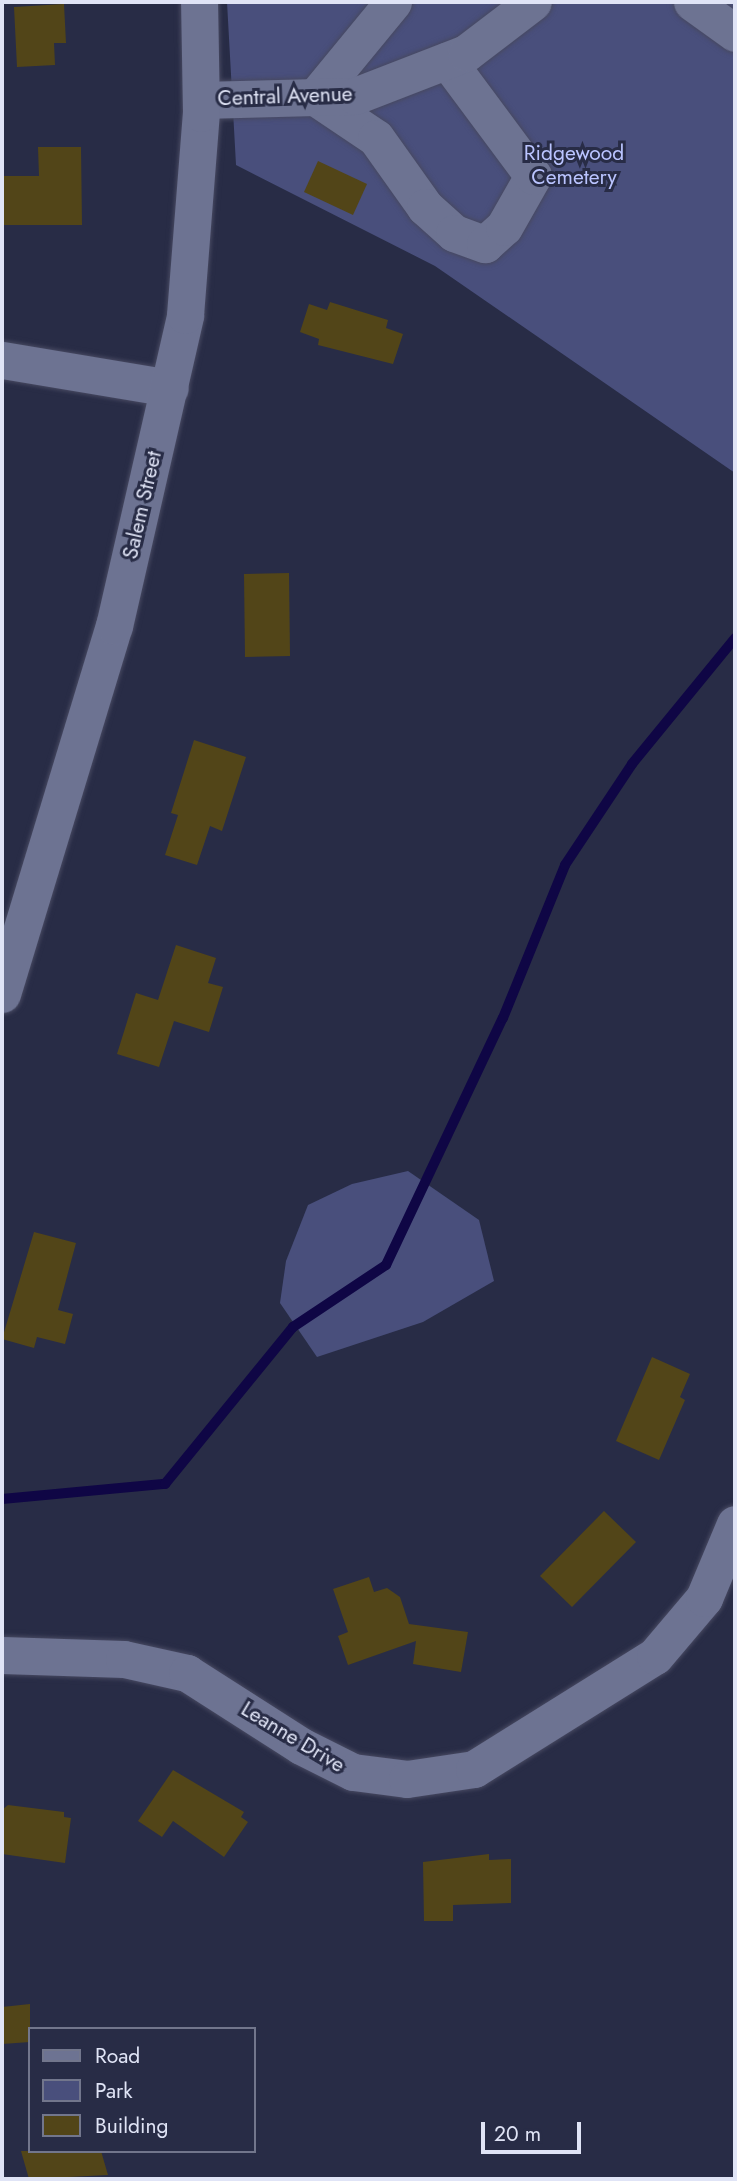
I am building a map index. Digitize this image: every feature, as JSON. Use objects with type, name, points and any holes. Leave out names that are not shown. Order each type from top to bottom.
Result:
[{"type":"street","name":"Salem Street","points":[[2,994],[111,636],[170,388],[193,248],[201,100],[199,2]]},
{"type":"street","points":[[393,2],[315,97],[376,138],[425,206],[454,233],[485,244],[504,227],[533,176],[447,60]]},
{"type":"street","name":"Central Avenue","points":[[201,100],[355,96],[447,60],[533,2]]},
{"type":"street","points":[[692,2],[735,33]]},
{"type":"street","points":[[2,360],[170,388]]},
{"type":"street","name":"Leanne Drive","points":[[2,1656],[124,1659],[187,1673],[301,1746],[353,1772],[407,1779],[474,1769],[655,1656],[704,1598],[735,1524]]},
{"type":"green space","name":"Ridgewood Cemetery","points":[[227,2],[735,2],[735,473],[435,266],[236,165]]},
{"type":"green space","points":[[408,1171],[479,1220],[494,1281],[423,1322],[317,1357],[280,1303],[286,1261],[308,1205],[352,1184]]},
{"type":"building","points":[[64,4],[66,43],[54,43],[55,65],[17,67],[14,7]]},
{"type":"building","points":[[38,147],[81,147],[82,225],[2,225],[2,176],[39,176]]},
{"type":"building","points":[[318,161],[367,184],[353,215],[304,192]]},
{"type":"building","points":[[330,302],[388,320],[386,328],[403,334],[393,364],[318,345],[319,339],[300,332],[309,304],[327,310]]},
{"type":"building","points":[[289,573],[290,656],[245,657],[244,574]]},
{"type":"building","points":[[194,740],[246,757],[222,831],[210,826],[197,865],[165,855],[178,815],[171,813]]},
{"type":"building","points":[[176,945],[216,958],[208,983],[223,987],[209,1032],[174,1021],[159,1067],[117,1054],[136,993],[158,1000]]},
{"type":"building","points":[[34,1232],[76,1243],[58,1310],[73,1314],[65,1344],[37,1337],[34,1348],[2,1339]]},
{"type":"building","points":[[652,1357],[690,1374],[680,1397],[685,1400],[659,1460],[616,1441]]},
{"type":"building","points":[[604,1511],[636,1542],[572,1607],[540,1576]]},
{"type":"building","points":[[369,1577],[374,1592],[387,1588],[400,1597],[409,1624],[468,1632],[461,1672],[413,1664],[416,1641],[348,1665],[338,1636],[348,1632],[333,1589]]},
{"type":"building","points":[[173,1770],[244,1812],[241,1817],[248,1822],[224,1857],[173,1821],[162,1837],[138,1821]]},
{"type":"building","points":[[8,1805],[64,1812],[64,1817],[71,1818],[65,1863],[2,1854],[2,1810]]},
{"type":"building","points":[[489,1854],[489,1860],[511,1859],[511,1903],[453,1905],[453,1921],[424,1921],[423,1862]]},
{"type":"building","points":[[30,2004],[28,2042],[2,2044],[2,2007]]},
{"type":"building","points":[[21,2151],[102,2153],[108,2175],[29,2179]]},
{"type":"waterway","points":[[2,1499],[165,1484],[293,1327],[386,1265],[503,1018],[565,865],[632,764],[735,638]]}]
